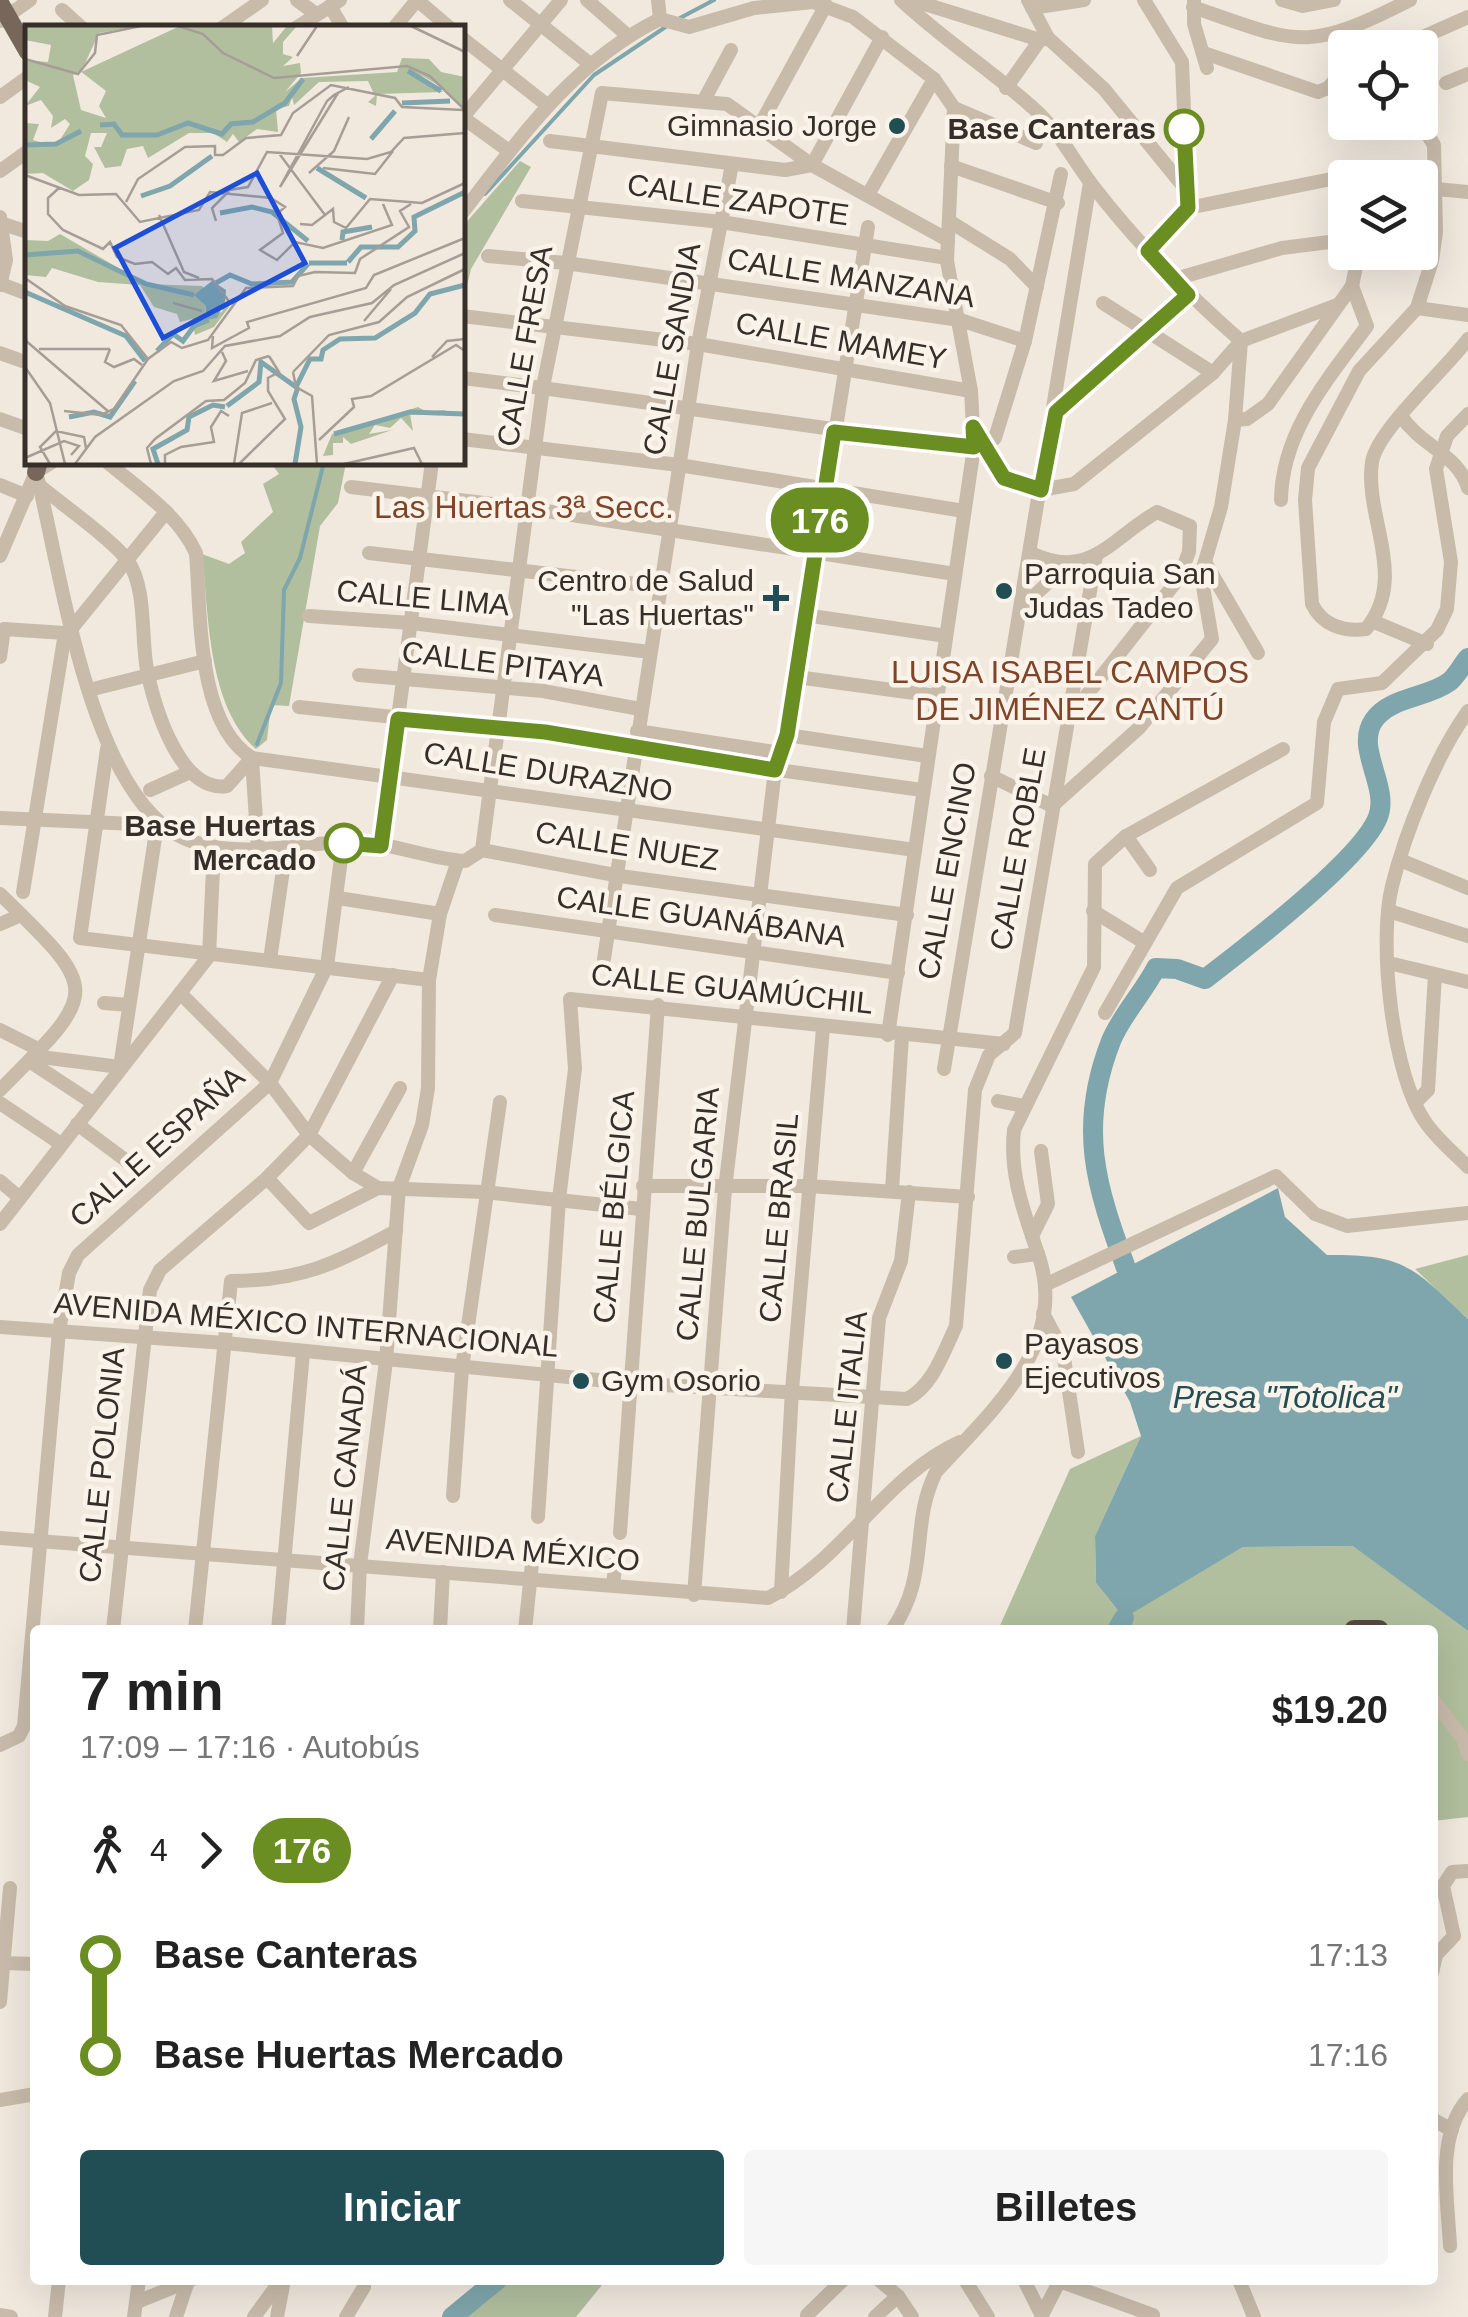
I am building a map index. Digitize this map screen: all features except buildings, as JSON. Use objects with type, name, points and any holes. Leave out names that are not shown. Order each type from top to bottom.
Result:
[{"type":"main road","points":[[3,13],[25,47]]},
{"type":"street","points":[[3,13],[30,0]]},
{"type":"street","points":[[226,25],[262,0]]},
{"type":"street","points":[[297,0],[329,7]]},
{"type":"street","points":[[396,25],[417,0],[446,25]]},
{"type":"street","points":[[510,0],[590,64]]},
{"type":"street","points":[[465,114],[562,0]]},
{"type":"street","points":[[587,0],[627,35]]},
{"type":"street","points":[[658,0],[666,22]]},
{"type":"street","points":[[733,14],[749,0]]},
{"type":"street","points":[[901,0],[1033,107],[1072,149],[1090,182],[1148,251],[1188,295],[1241,341]]},
{"type":"street","points":[[912,0],[1044,38],[1104,89],[1184,187]]},
{"type":"street","points":[[1044,38],[1030,4],[1084,0]]},
{"type":"street","points":[[1144,0],[1182,62],[1184,187],[1188,208]]},
{"type":"street","points":[[1282,0],[1304,6],[1334,0]]},
{"type":"street","points":[[1194,4],[1286,39],[1313,39],[1352,30],[1410,0]]},
{"type":"street","points":[[465,206],[547,105],[627,35],[666,22],[701,25],[733,14],[800,1],[826,5],[882,37],[934,79],[954,108],[1036,143]]},
{"type":"street","points":[[1194,4],[1206,60],[1318,92],[1328,88]]},
{"type":"street","points":[[760,125],[826,5]]},
{"type":"street","points":[[301,25],[329,7]]},
{"type":"street","points":[[62,10],[79,25]]},
{"type":"street","points":[[1438,30],[1468,17]]},
{"type":"street","points":[[550,141],[785,170],[812,164],[882,37]]},
{"type":"street","points":[[1006,88],[1044,38]]},
{"type":"street","points":[[465,41],[547,105]]},
{"type":"street","points":[[731,50],[704,100],[727,104],[812,164],[948,240]]},
{"type":"street","points":[[1446,83],[1468,74]]},
{"type":"street","points":[[0,97],[25,79]]},
{"type":"street","points":[[868,193],[934,79]]},
{"type":"street","name":"CALLE FRESA","points":[[482,850],[544,388],[602,93],[704,100]]},
{"type":"street","points":[[954,108],[947,258],[971,391],[973,427],[979,447],[1004,478],[1041,490],[1074,484],[1214,374],[1241,341],[1337,305]]},
{"type":"street","points":[[465,118],[509,151]]},
{"type":"street","points":[[0,171],[25,153]]},
{"type":"street","name":"CALLE SANDIA","points":[[604,959],[620,876],[636,732],[698,344],[732,164]]},
{"type":"street","points":[[951,166],[1058,203]]},
{"type":"street","points":[[465,378],[688,407],[834,432],[979,447],[995,438],[1024,341],[1062,174]]},
{"type":"street","points":[[1148,251],[1188,208],[1328,181]]},
{"type":"street","name":"CALLE ENCINO","points":[[944,1069],[1056,412],[1090,182]]},
{"type":"street","points":[[1438,188],[1468,192]]},
{"type":"street","name":"CALLE ZAPOTE","points":[[522,201],[722,222],[947,258]]},
{"type":"street","points":[[2,221],[0,284],[25,293]]},
{"type":"street","points":[[948,221],[1010,259],[1037,287]]},
{"type":"street","name":"CALLE BULGARIA","points":[[694,1595],[725,1188],[775,770],[787,735],[797,677],[842,369],[868,245],[868,227]]},
{"type":"street","points":[[1175,279],[1282,248],[1328,242]]},
{"type":"street","name":"CALLE MANZANA","points":[[488,256],[566,263],[960,320],[1024,341]]},
{"type":"street","points":[[1235,420],[1247,419],[1268,404],[1352,286],[1355,270]]},
{"type":"street","points":[[1426,270],[1416,308],[1359,371],[1308,468],[1305,500],[1312,604],[1318,616],[1330,624],[1353,630],[1366,629],[1372,621],[1387,567],[1372,463],[1401,416],[1468,339]]},
{"type":"street","points":[[1281,500],[1288,446],[1317,394],[1367,326],[1352,286]]},
{"type":"street","points":[[1056,412],[1188,295]]},
{"type":"street","points":[[1103,304],[1214,374]]},
{"type":"street","points":[[1416,308],[1468,316]]},
{"type":"street","name":"CALLE MAMEY","points":[[465,316],[698,344],[971,391]]},
{"type":"street","points":[[992,776],[1052,806],[1139,728],[1209,646],[1212,619],[1201,576],[1220,507],[1235,420],[1241,341]]},
{"type":"street","points":[[0,353],[25,362]]},
{"type":"street","points":[[1105,1013],[1176,888],[1280,829],[1317,803],[1324,722],[1338,689],[1382,683],[1427,644],[1447,609],[1450,588],[1451,562],[1436,469],[1447,436],[1468,414]]},
{"type":"street","points":[[1401,416],[1419,439],[1457,464],[1468,488]]},
{"type":"street","points":[[0,420],[25,428]]},
{"type":"street","points":[[465,439],[679,465],[964,511]]},
{"type":"street","points":[[892,1190],[898,973],[964,511],[979,447]]},
{"type":"street","points":[[111,465],[166,512],[196,553],[205,662],[225,730],[238,749],[252,758]]},
{"type":"street","points":[[381,846],[432,465]]},
{"type":"street","points":[[1,554],[41,470]]},
{"type":"street","points":[[41,470],[128,560],[137,590],[148,676],[190,772],[203,783],[227,786],[252,758]]},
{"type":"street","points":[[41,470],[69,630],[108,745],[136,800],[157,825],[120,1067]]},
{"type":"street","points":[[0,485],[27,496]]},
{"type":"street","points":[[351,487],[527,508],[955,574]]},
{"type":"street","points":[[23,892],[69,630],[166,512]]},
{"type":"street","points":[[1022,607],[1067,565],[1096,556],[1157,512],[1190,526],[1190,552],[1179,578],[1069,718]]},
{"type":"street","points":[[1031,552],[1067,565]]},
{"type":"street","points":[[369,554],[662,587]]},
{"type":"street","name":"CALLE ROBLE","points":[[907,1399],[922,1390],[956,1326],[975,1090],[989,1056],[1009,1038],[1096,556]]},
{"type":"street","points":[[1204,562],[1258,654]]},
{"type":"street","name":"CALLE LIMA","points":[[309,616],[510,633],[650,652]]},
{"type":"street","points":[[806,616],[946,636]]},
{"type":"street","points":[[1372,621],[1427,644]]},
{"type":"street","points":[[0,657],[4,629],[69,630]]},
{"type":"street","points":[[89,690],[205,662]]},
{"type":"street","name":"CALLE PITAYA","points":[[359,675],[502,688],[640,709]]},
{"type":"street","points":[[797,677],[936,696]]},
{"type":"street","points":[[299,708],[545,732],[634,750],[922,790]]},
{"type":"street","points":[[1468,712],[1443,755],[1400,860],[1389,911],[1394,1034],[1415,1103],[1438,1139],[1468,1168]]},
{"type":"street","points":[[636,732],[781,753]]},
{"type":"street","points":[[787,735],[927,756]]},
{"type":"street","points":[[108,745],[80,938],[429,980]]},
{"type":"street","points":[[736,765],[738,746]]},
{"type":"street","points":[[895,1625],[914,1588],[926,1491],[936,1472],[1024,1372],[1035,1350],[1047,1284],[1011,1156],[1014,1130],[1094,967],[1093,872],[1100,856],[1126,836],[1283,750]]},
{"type":"street","points":[[252,758],[258,850]]},
{"type":"street","name":"CALLE DURAZNO","points":[[252,758],[768,833],[915,850]]},
{"type":"street","points":[[150,790],[190,772]]},
{"type":"street","points":[[0,818],[157,825],[214,847],[258,850],[344,843],[458,861],[473,858],[482,850]]},
{"type":"street","points":[[1126,836],[1150,870]]},
{"type":"street","points":[[270,1083],[327,966],[344,843]]},
{"type":"street","points":[[0,1224],[209,956],[214,847]]},
{"type":"street","points":[[270,960],[286,850]]},
{"type":"street","name":"CALLE NUEZ","points":[[482,850],[620,876],[907,915]]},
{"type":"street","points":[[1400,860],[1468,888]]},
{"type":"street","name":"CALLE CANADÁ","points":[[358,1625],[360,1565],[386,1360],[399,1188],[422,1125],[428,1088],[429,980],[440,914],[458,861]]},
{"type":"street","points":[[0,894],[70,965],[77,982],[72,1008],[0,1090]]},
{"type":"street","points":[[338,898],[440,914]]},
{"type":"street","points":[[1093,911],[1146,942]]},
{"type":"street","points":[[1389,911],[1468,936]]},
{"type":"street","points":[[0,924],[21,914]]},
{"type":"street","name":"CALLE GUANÁBANA","points":[[495,915],[898,973]]},
{"type":"street","points":[[1390,963],[1468,982]]},
{"type":"street","name":"CALLE POLONIA","points":[[113,1625],[150,1290],[160,1270],[267,1178],[309,1135],[393,975]]},
{"type":"street","points":[[1415,1103],[1428,1090],[1436,975]]},
{"type":"street","points":[[180,993],[270,1083],[309,1135],[353,1173],[378,1188]]},
{"type":"street","name":"CALLE GUAMÚCHIL","points":[[559,1198],[575,1069],[570,999],[895,1035],[1009,1038]]},
{"type":"street","points":[[104,1002],[130,1005]]},
{"type":"street","name":"CALLE BÉLGICA","points":[[620,1534],[658,1006]]},
{"type":"street","name":"CALLE BRASIL","points":[[780,1592],[792,1390],[823,1028]]},
{"type":"street","points":[[0,1030],[93,1102]]},
{"type":"street","points":[[34,1055],[120,1067]]},
{"type":"street","name":"CALLE ESPAÑA","points":[[32,1625],[59,1331],[69,1273],[78,1256],[270,1083]]},
{"type":"street","points":[[353,1173],[400,1088]]},
{"type":"street","points":[[998,1100],[1024,1106]]},
{"type":"street","points":[[453,1496],[462,1368],[484,1192],[500,1102]]},
{"type":"street","points":[[0,1104],[61,1144]]},
{"type":"street","points":[[77,1124],[128,1162]]},
{"type":"street","points":[[1032,1236],[1048,1204],[1041,1151]]},
{"type":"street","points":[[1047,1284],[1268,1177],[1284,1180],[1315,1214],[1348,1226],[1468,1214]]},
{"type":"street","points":[[267,1178],[310,1223],[378,1188],[484,1192],[641,1209]]},
{"type":"street","points":[[0,1180],[20,1198]]},
{"type":"street","points":[[643,1186],[809,1186],[968,1197]]},
{"type":"street","name":"CALLE ITALIA","points":[[853,1625],[879,1318],[901,1261],[908,1192]]},
{"type":"street","points":[[538,1517],[559,1198]]},
{"type":"street","points":[[195,1625],[231,1281],[279,1281],[314,1273],[396,1232]]},
{"type":"street","points":[[1014,1257],[1038,1254]]},
{"type":"street","points":[[1042,1313],[1062,1350],[1078,1452]]},
{"type":"street","name":"AVENIDA MÉXICO INTERNACIONAL","points":[[0,1327],[224,1343],[462,1368],[548,1372],[628,1383],[907,1399]]},
{"type":"street","points":[[278,1625],[303,1352]]},
{"type":"street","points":[[780,1592],[861,1525],[899,1484],[939,1451],[965,1440]]},
{"type":"street","name":"AVENIDA MÉXICO","points":[[0,1538],[613,1584],[694,1595],[768,1598],[780,1592]]},
{"type":"street","points":[[526,1625],[533,1554]]},
{"type":"street","points":[[613,1584],[616,1561]]},
{"type":"street","points":[[440,1625],[443,1572]]},
{"type":"street","name":"CALLE ESPAÑA","points":[[0,1745],[19,1736],[24,1726],[30,1646]]},
{"type":"street","points":[[1438,1706],[1463,1740],[1468,1754]]},
{"type":"street","points":[[1438,1954],[1454,1936],[1443,1886],[1452,1872],[1468,1872]]},
{"type":"street","points":[[0,2002],[10,1888]]},
{"type":"street","points":[[1,1963],[30,1964]]},
{"type":"street","points":[[0,2100],[30,2095]]},
{"type":"street","points":[[1450,2246],[1439,2172],[1452,2130],[1468,2099]]},
{"type":"street","points":[[1438,2122],[1452,2130]]},
{"type":"street","points":[[55,2317],[58,2285]]},
{"type":"street","points":[[135,2310],[138,2285]]},
{"type":"street","points":[[135,2310],[182,2285]]},
{"type":"street","points":[[176,2317],[188,2285]]},
{"type":"street","points":[[254,2317],[279,2285]]},
{"type":"street","points":[[277,2317],[282,2285]]},
{"type":"street","points":[[807,2316],[838,2285]]},
{"type":"street","points":[[885,2285],[912,2317]]},
{"type":"street","points":[[968,2285],[988,2317]]},
{"type":"street","points":[[1026,2285],[1042,2316]]},
{"type":"street","points":[[1042,2316],[1058,2285]]},
{"type":"street","points":[[1073,2285],[1153,2315]]},
{"type":"street","points":[[1240,2285],[1254,2317]]},
{"type":"street","points":[[346,2317],[364,2287]]},
{"type":"street","points":[[875,2317],[898,2296]]},
{"type":"street","points":[[0,2315],[11,2317]]},
{"type":"green space","points":[[520,161],[531,167],[471,269],[465,294],[465,224]]},
{"type":"green space","points":[[272,465],[346,465],[338,503],[320,526],[289,706],[271,705],[267,740],[256,749],[240,730],[219,684],[202,554],[229,564],[245,553],[241,542],[273,512],[263,484],[279,474]]},
{"type":"green space","points":[[1468,1255],[1468,1319],[1415,1269]]},
{"type":"green space","points":[[1141,1436],[1095,1536],[1096,1583],[1123,1617],[1243,1547],[1354,1546],[1468,1631],[1468,1817],[1438,1820],[1438,1625],[1000,1625],[1070,1469]]},
{"type":"green space","points":[[491,2285],[602,2285],[576,2317],[449,2317]]},
{"type":"water","name":"Presa \"Totolica\"","points":[[1278,1188],[1285,1217],[1327,1255],[1374,1257],[1406,1267],[1468,1319],[1468,1631],[1353,1546],[1243,1547],[1124,1618],[1096,1583],[1095,1536],[1141,1436],[1130,1402],[1071,1297]]},
{"type":"waterway","points":[[680,18],[714,0]]},
{"type":"waterway","points":[[485,194],[594,75],[667,26]]},
{"type":"waterway","points":[[257,744],[281,683],[284,590],[300,558],[323,465]]},
{"type":"waterway","points":[[1126,1268],[1106,1210],[1094,1156],[1095,1102],[1115,1032],[1156,968],[1177,969],[1205,979],[1300,903],[1350,856],[1378,817],[1380,793],[1368,743],[1374,720],[1389,707],[1449,682],[1468,658]]},
{"type":"waterway","points":[[1120,1625],[1124,1618]]},
{"type":"waterway","points":[[452,2317],[491,2285]]},
{"type":"bus line","name":"176","points":[[344,843],[381,846],[398,719],[545,732],[634,750],[775,770],[787,735],[834,432],[974,447],[973,427],[1004,478],[1041,490],[1056,412],[1188,295],[1148,251],[1188,208],[1184,129]]},
{"type":"place","name":"Gimnasio Jorge","points":[[897,126]]},
{"type":"place","name":"Base Canteras","points":[[1184,129]]},
{"type":"place","name":"Parroquia San Judas Tadeo","points":[[1004,591]]},
{"type":"place","name":"Centro de Salud \"Las Huertas\"","points":[[776,598]]},
{"type":"place","name":"Base Huertas Mercado","points":[[344,843]]},
{"type":"place","name":"Payasos Ejecutivos","points":[[1004,1361]]},
{"type":"place","name":"Gym Osorio","points":[[581,1381]]},
{"type":"district","name":"Las Huertas 3ª Secc.","points":[[524,507]]},
{"type":"district","name":"LUISA ISABEL CAMPOS DE JIMÉNEZ CANTÚ","points":[[1070,690]]}]
